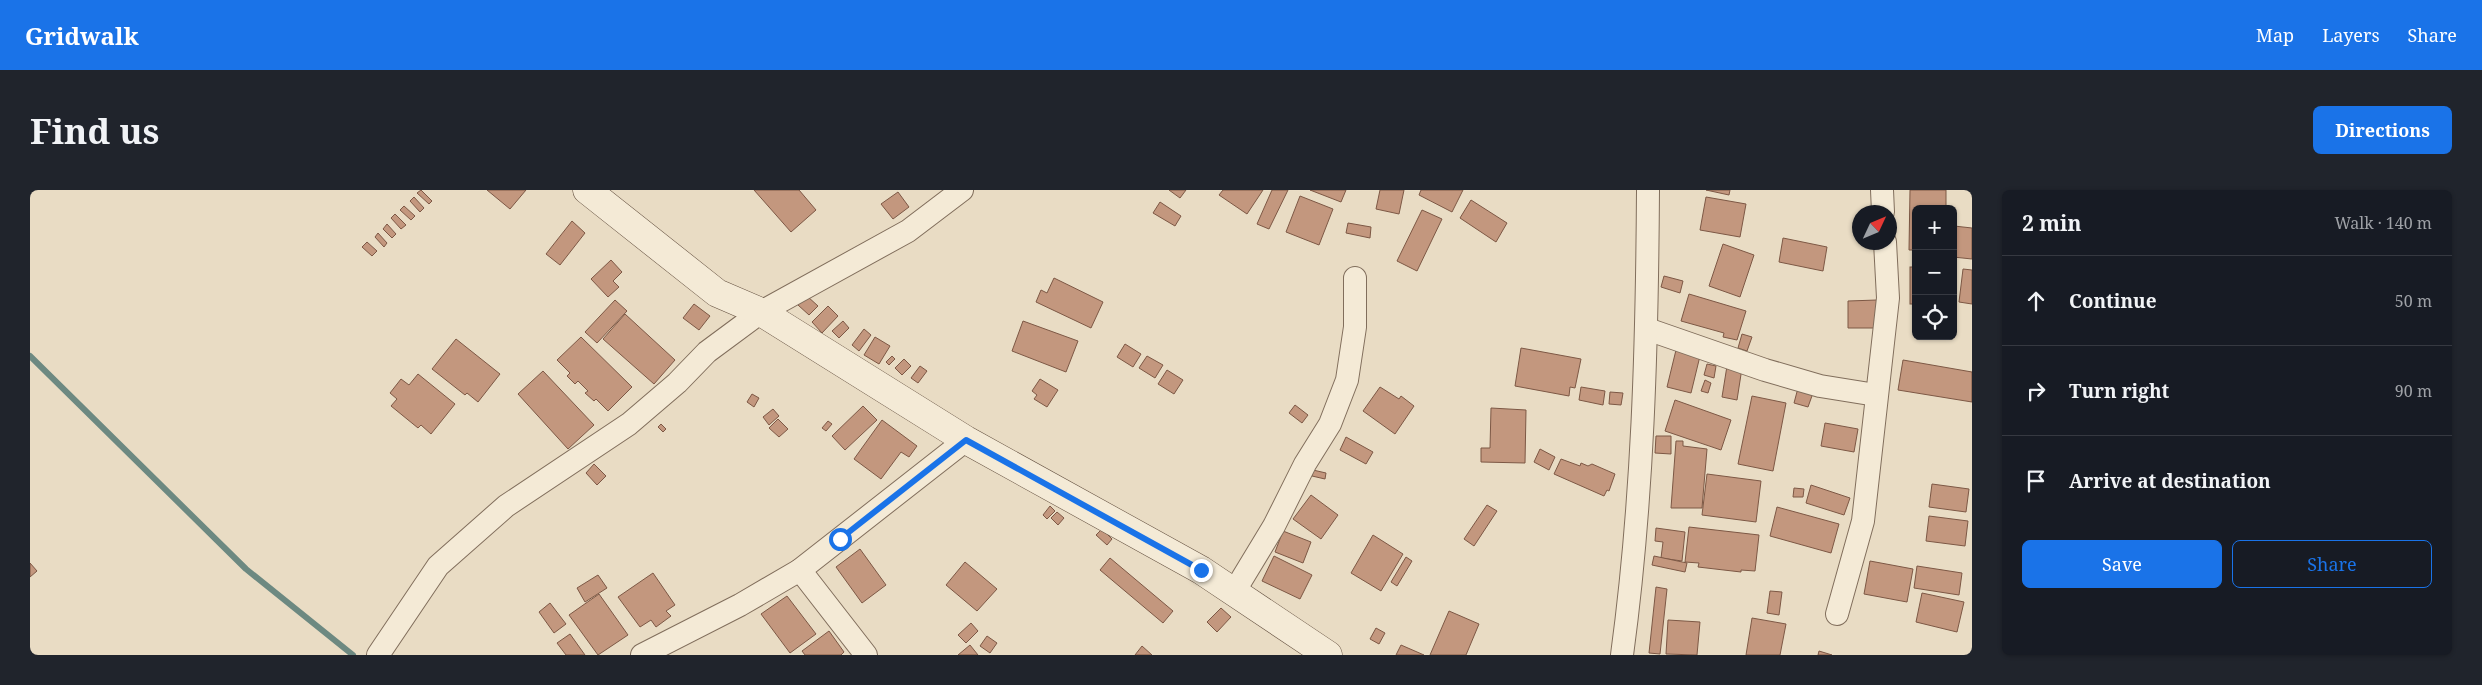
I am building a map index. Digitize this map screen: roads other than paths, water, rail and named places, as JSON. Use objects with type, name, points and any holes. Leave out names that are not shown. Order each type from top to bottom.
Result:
[{"type":"street","points":[[587,190],[718,292],[761,312],[966,440],[1201,570],[1328,655]]},
{"type":"street","points":[[378,655],[438,566],[506,506],[629,424],[677,383],[707,352],[761,312],[908,231],[962,190]]},
{"type":"street","points":[[1622,655],[1632,586],[1646,368],[1648,190]]},
{"type":"street","points":[[1882,190],[1883,205]]},
{"type":"street","points":[[1838,614],[1863,521],[1888,298],[1885,250]]},
{"type":"street","points":[[1234,592],[1274,526],[1305,464],[1330,424],[1348,380],[1355,327],[1355,278]]},
{"type":"street","points":[[1647,329],[1765,370],[1820,386],[1876,395]]},
{"type":"street","points":[[642,655],[740,605],[800,570],[966,440]]},
{"type":"street","points":[[800,570],[866,655]]},
{"type":"waterway","points":[[30,356],[246,569],[353,655]]}]
